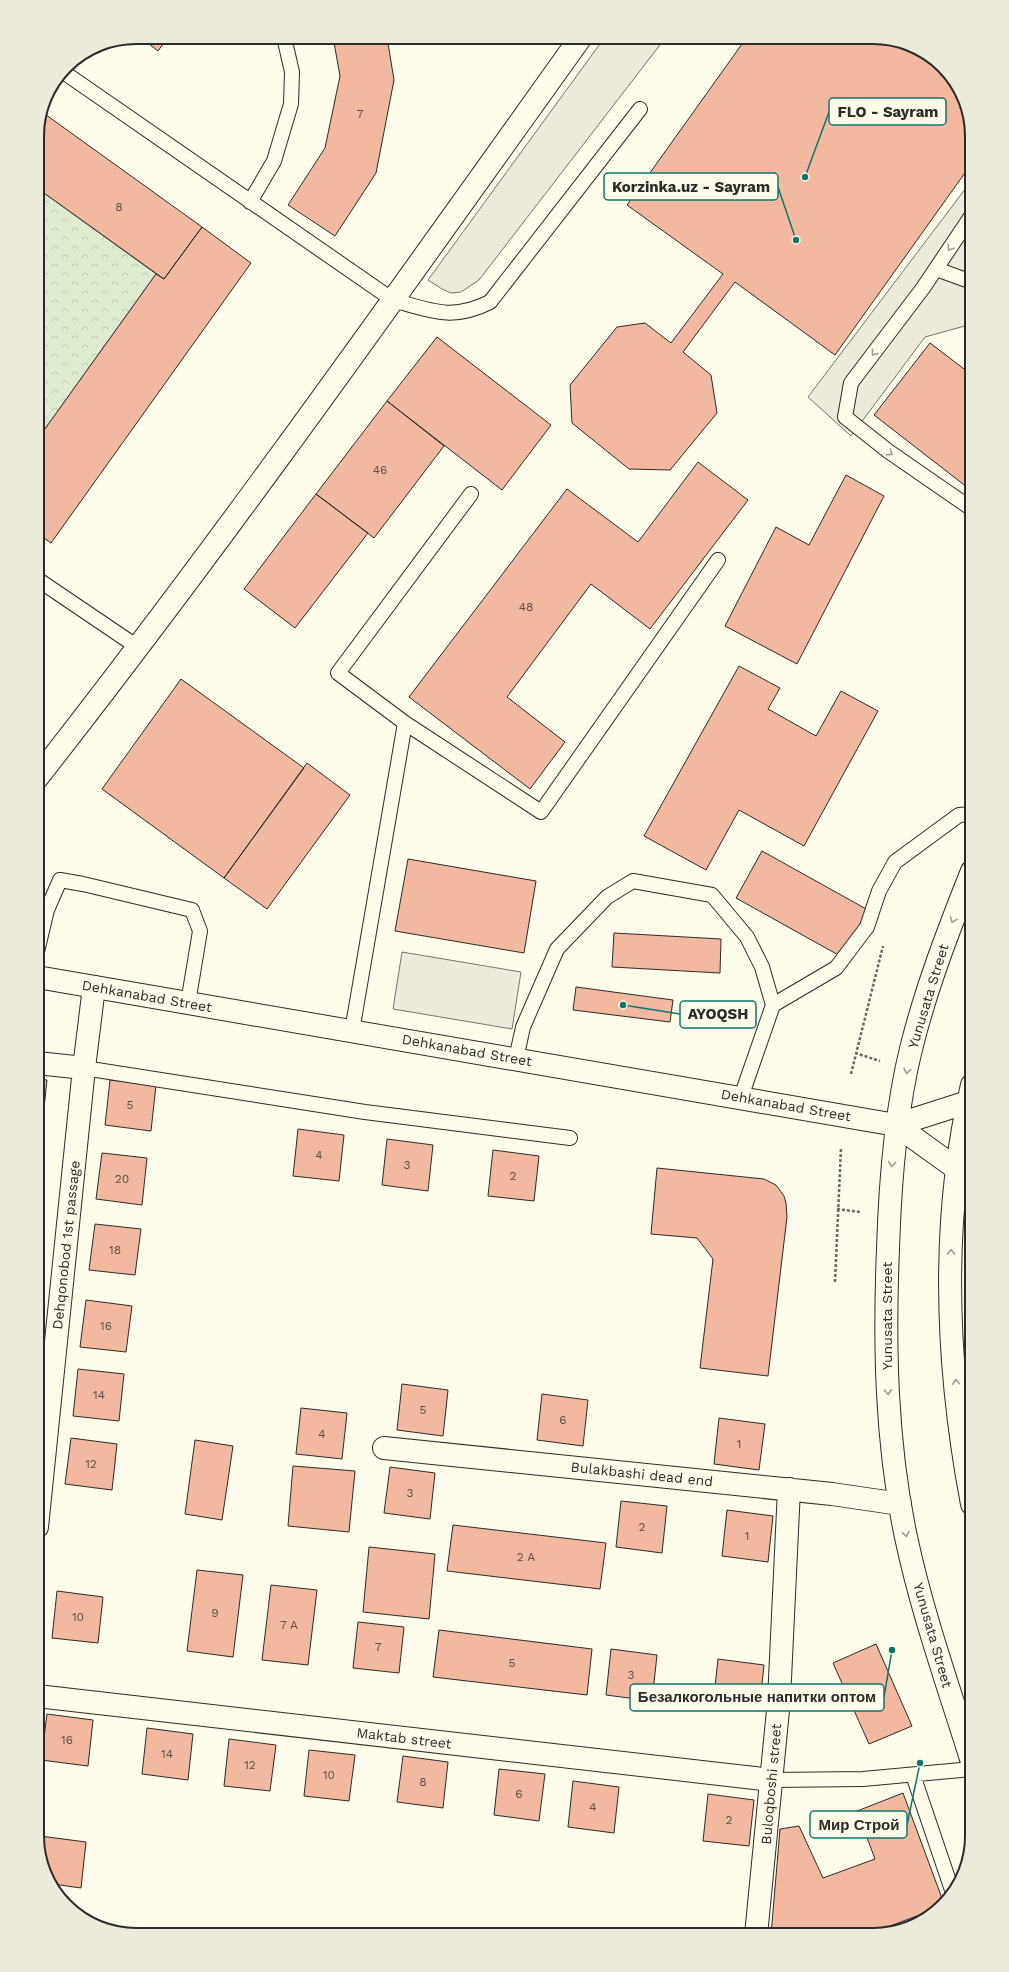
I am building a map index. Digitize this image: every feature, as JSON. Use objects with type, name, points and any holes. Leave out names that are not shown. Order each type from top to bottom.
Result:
[{"type":"street","points":[[44,769],[139,648],[393,300],[576,44]]},
{"type":"street","name":"Yunusata Street","points":[[965,888],[943,944],[917,1026],[896,1125],[891,1181],[886,1324],[889,1415],[900,1504],[915,1572],[965,1739]]},
{"type":"street","name":"Dehkanabad Street","points":[[44,978],[741,1097],[896,1125]]},
{"type":"street","name":"Dehqonobod 1st passage","points":[[44,1465],[84,1068],[94,987]]},
{"type":"street","points":[[44,1064],[84,1068]]},
{"type":"street","points":[[896,1125],[965,1095]]},
{"type":"street","points":[[896,1125],[964,1170]]},
{"type":"street","points":[[965,1157],[964,1170],[952,1221],[951,1325],[957,1405],[965,1458]]},
{"type":"street","name":"Bulakbashi dead end","points":[[384,1448],[789,1489],[900,1504]]},
{"type":"street","name":"Buloqboshi street","points":[[757,1928],[779,1700],[789,1489]]},
{"type":"street","name":"Maktab street","points":[[44,1697],[772,1780]]},
{"type":"lane","points":[[250,202],[274,161],[291,104],[292,72],[286,44]]},
{"type":"lane","points":[[67,75],[393,300],[440,313],[458,313],[475,310],[490,302],[640,109]]},
{"type":"lane","points":[[965,225],[936,268],[851,383],[845,416],[888,451],[965,504]]},
{"type":"lane","points":[[936,268],[965,279]]},
{"type":"lane","points":[[471,494],[338,673],[405,723],[541,812],[718,560]]},
{"type":"lane","points":[[44,584],[139,648]]},
{"type":"lane","points":[[352,1031],[405,723]]},
{"type":"lane","points":[[773,1005],[836,968],[867,926],[879,891],[895,862],[959,814],[965,814]]},
{"type":"lane","points":[[44,923],[47,910],[60,880],[84,884],[192,910],[200,931],[188,1003]]},
{"type":"lane","points":[[516,1059],[523,1027],[557,949],[607,898],[633,881],[712,895],[747,937],[762,967],[773,1005],[741,1097]]},
{"type":"lane","points":[[84,1068],[365,1112],[570,1138]]},
{"type":"lane","points":[[772,1780],[863,1779],[965,1771]]},
{"type":"lane","points":[[913,1775],[950,1885]]},
{"type":"path","points":[[851,1074],[884,940]]},
{"type":"path","points":[[855,1053],[880,1061]]},
{"type":"path","points":[[835,1282],[837,1209],[841,1148]]},
{"type":"path","points":[[837,1209],[860,1212]]},
{"type":"green space","points":[[44,193],[156,274],[44,430]]},
{"type":"shaded area","points":[[600,44],[661,44],[479,280],[461,292],[451,293],[428,280]]},
{"type":"shaded area","points":[[965,189],[965,326],[925,337],[851,436],[808,397]]},
{"type":"shaded area","points":[[402,952],[521,972],[512,1029],[393,1009]]},
{"type":"building","points":[[149,44],[163,44],[158,51]]},
{"type":"building","points":[[334,44],[388,44],[394,80],[376,173],[335,236],[288,205],[325,148],[340,76]]},
{"type":"building","points":[[742,44],[879,44],[903,49],[914,53],[934,67],[942,75],[953,90],[962,112],[965,130],[965,173],[835,355],[735,282],[683,352],[711,375],[717,413],[670,470],[629,469],[572,423],[570,385],[617,327],[645,323],[671,343],[723,274],[627,205]]},
{"type":"building","points":[[46,115],[202,227],[164,279],[44,193],[44,130]]},
{"type":"building","points":[[202,227],[251,263],[51,543],[44,538],[44,430],[156,274],[164,279]]},
{"type":"building","points":[[437,337],[551,425],[502,490],[387,401]]},
{"type":"building","points":[[930,343],[965,370],[965,486],[874,415]]},
{"type":"building","points":[[387,401],[444,446],[374,538],[316,494]]},
{"type":"building","points":[[698,462],[748,500],[650,629],[591,584],[507,697],[565,742],[530,789],[409,697],[567,489],[638,542]]},
{"type":"building","points":[[846,475],[884,496],[797,664],[725,626],[776,527],[809,545]]},
{"type":"building","points":[[316,494],[368,533],[295,628],[244,589]]},
{"type":"building","points":[[739,666],[780,688],[768,709],[816,736],[841,691],[878,711],[804,846],[739,810],[706,870],[644,836]]},
{"type":"building","points":[[181,679],[304,768],[224,878],[102,789]]},
{"type":"building","points":[[307,763],[350,795],[267,909],[224,878]]},
{"type":"building","points":[[762,851],[868,910],[842,957],[736,898]]},
{"type":"building","points":[[408,859],[536,881],[524,953],[395,931]]},
{"type":"building","points":[[614,933],[721,939],[720,973],[612,967]]},
{"type":"building","points":[[576,987],[673,1000],[670,1022],[573,1010]]},
{"type":"building","points":[[44,1080],[47,1080],[44,1108]]},
{"type":"building","points":[[110,1080],[156,1085],[151,1131],[105,1125]]},
{"type":"building","points":[[298,1129],[344,1135],[339,1181],[293,1176]]},
{"type":"building","points":[[387,1139],[433,1145],[428,1191],[382,1185]]},
{"type":"building","points":[[493,1150],[539,1156],[534,1201],[488,1196]]},
{"type":"building","points":[[102,1153],[147,1158],[142,1205],[96,1199]]},
{"type":"building","points":[[657,1168],[764,1179],[776,1185],[784,1196],[787,1217],[768,1376],[700,1368],[713,1259],[697,1238],[651,1234]]},
{"type":"building","points":[[95,1224],[141,1229],[135,1275],[89,1270]]},
{"type":"building","points":[[86,1300],[132,1306],[126,1352],[80,1347]]},
{"type":"building","points":[[78,1369],[124,1374],[119,1421],[73,1416]]},
{"type":"building","points":[[402,1384],[448,1390],[443,1436],[397,1430]]},
{"type":"building","points":[[542,1394],[588,1400],[583,1446],[537,1440]]},
{"type":"building","points":[[301,1408],[347,1413],[342,1459],[296,1454]]},
{"type":"building","points":[[719,1418],[765,1424],[759,1470],[714,1464]]},
{"type":"building","points":[[71,1438],[117,1444],[112,1490],[65,1484]]},
{"type":"building","points":[[195,1440],[233,1446],[222,1520],[185,1514]]},
{"type":"building","points":[[293,1466],[355,1471],[349,1532],[288,1526]]},
{"type":"building","points":[[390,1467],[435,1473],[430,1519],[384,1513]]},
{"type":"building","points":[[621,1501],[667,1506],[662,1553],[616,1547]]},
{"type":"building","points":[[727,1510],[773,1516],[768,1562],[722,1556]]},
{"type":"building","points":[[453,1525],[606,1543],[600,1589],[447,1571]]},
{"type":"building","points":[[369,1547],[435,1554],[429,1619],[363,1612]]},
{"type":"building","points":[[197,1570],[243,1575],[233,1657],[187,1651]]},
{"type":"building","points":[[271,1585],[317,1590],[308,1665],[262,1660]]},
{"type":"building","points":[[57,1591],[103,1597],[98,1643],[52,1638]]},
{"type":"building","points":[[358,1622],[404,1627],[399,1673],[353,1668]]},
{"type":"building","points":[[439,1630],[592,1649],[587,1695],[433,1677]]},
{"type":"building","points":[[876,1644],[912,1726],[869,1744],[833,1663]]},
{"type":"building","points":[[611,1649],[657,1655],[652,1701],[606,1695]]},
{"type":"building","points":[[718,1659],[764,1665],[759,1711],[713,1705]]},
{"type":"building","points":[[47,1714],[93,1720],[88,1766],[44,1760],[44,1737]]},
{"type":"building","points":[[147,1728],[193,1734],[188,1780],[142,1774]]},
{"type":"building","points":[[229,1739],[276,1745],[270,1791],[224,1786]]},
{"type":"building","points":[[309,1750],[355,1755],[349,1801],[304,1796]]},
{"type":"building","points":[[403,1756],[448,1762],[443,1808],[397,1802]]},
{"type":"building","points":[[499,1769],[545,1774],[539,1821],[494,1815]]},
{"type":"building","points":[[573,1781],[619,1787],[614,1833],[568,1827]]},
{"type":"building","points":[[903,1793],[942,1897],[922,1914],[889,1926],[879,1928],[772,1928],[780,1829],[799,1826],[823,1878],[875,1859],[857,1811]]},
{"type":"building","points":[[708,1794],[754,1800],[749,1846],[703,1841]]},
{"type":"building","points":[[44,1837],[86,1842],[81,1888],[58,1885],[49,1866]]},
{"type":"place","name":"FLO - Sayram","points":[[805,177]]},
{"type":"place","name":"Korzinka.uz - Sayram","points":[[796,240]]},
{"type":"place","name":"AYOQSH","points":[[623,1005]]},
{"type":"place","name":"Безалкогольные напитки оптом","points":[[892,1650]]},
{"type":"place","name":"Мир Строй","points":[[920,1763]]}]
